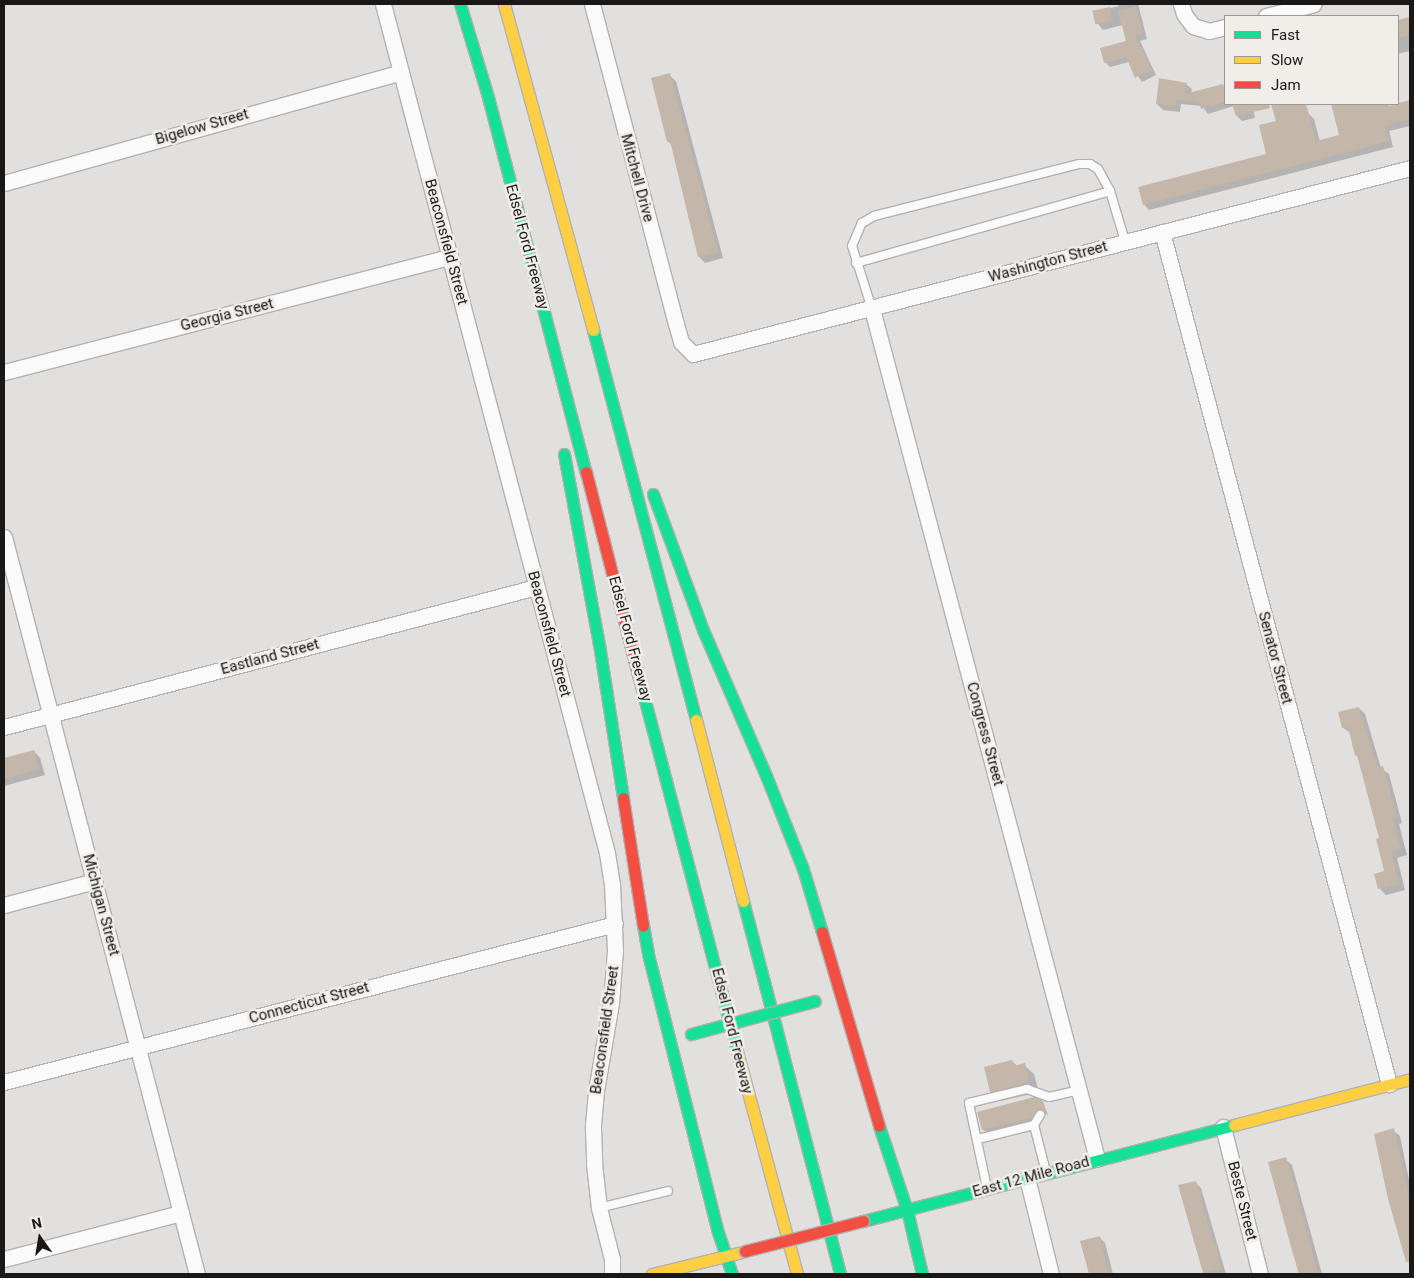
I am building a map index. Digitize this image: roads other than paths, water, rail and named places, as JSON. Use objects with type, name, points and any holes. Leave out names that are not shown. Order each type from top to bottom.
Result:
[{"type":"main road","name":"Edsel Ford Freeway","points":[[460,4],[488,96],[737,1053],[797,1274]]},
{"type":"main road","points":[[504,4],[606,375],[840,1274]]},
{"type":"main road","points":[[488,96],[507,215]]},
{"type":"main road","points":[[606,375],[634,434]]},
{"type":"main road","points":[[562,439],[598,644],[643,927],[672,1055],[732,1274]]},
{"type":"main road","points":[[650,486],[703,630],[790,834],[846,1010],[906,1210],[922,1274]]},
{"type":"main road","points":[[672,1055],[679,1042],[691,1034],[823,1001],[846,1010]]},
{"type":"main road","name":"East 12 Mile Road","points":[[652,1274],[1410,1079]]},
{"type":"street","name":"Beaconsfield Street","points":[[383,4],[607,852],[615,924],[615,950],[611,1003],[596,1091],[593,1128],[594,1164],[599,1208],[612,1259],[612,1274]]},
{"type":"street","name":"Mitchell Drive","points":[[592,4],[676,324],[681,342],[687,350]]},
{"type":"street","points":[[1181,4],[1184,14],[1193,26],[1209,31],[1224,27]]},
{"type":"street","points":[[1270,15],[1314,4]]},
{"type":"street","name":"Bigelow Street","points":[[4,183],[401,72]]},
{"type":"street","name":"Washington Street","points":[[687,350],[693,354],[704,352],[1410,168]]},
{"type":"street","name":"Senator Street","points":[[1162,232],[1388,1084]]},
{"type":"street","name":"Georgia Street","points":[[4,372],[450,258]]},
{"type":"street","name":"Congress Street","points":[[872,309],[1097,1159]]},
{"type":"street","name":"Michigan Street","points":[[5,545],[197,1274]]},
{"type":"street","name":"Eastland Street","points":[[4,727],[536,587]]},
{"type":"street","points":[[4,905],[95,881]]},
{"type":"street","name":"Connecticut Street","points":[[4,1082],[615,924]]},
{"type":"street","name":"Beste Street","points":[[1223,1127],[1260,1274]]},
{"type":"street","points":[[1027,1178],[1051,1274]]},
{"type":"street","points":[[4,1259],[181,1213]]},
{"type":"lane","points":[[872,309],[852,246],[862,223],[874,216],[1080,164],[1090,164],[1098,169],[1110,191],[1125,242]]},
{"type":"lane","points":[[856,262],[1110,191]]},
{"type":"lane","points":[[987,1188],[969,1103],[1027,1089],[1049,1097],[1079,1090]]},
{"type":"lane","points":[[1045,1106],[1049,1097]]},
{"type":"lane","points":[[978,1139],[1034,1125],[1040,1115]]},
{"type":"lane","points":[[1034,1125],[1046,1172]]},
{"type":"lane","points":[[599,1208],[668,1191]]}]
